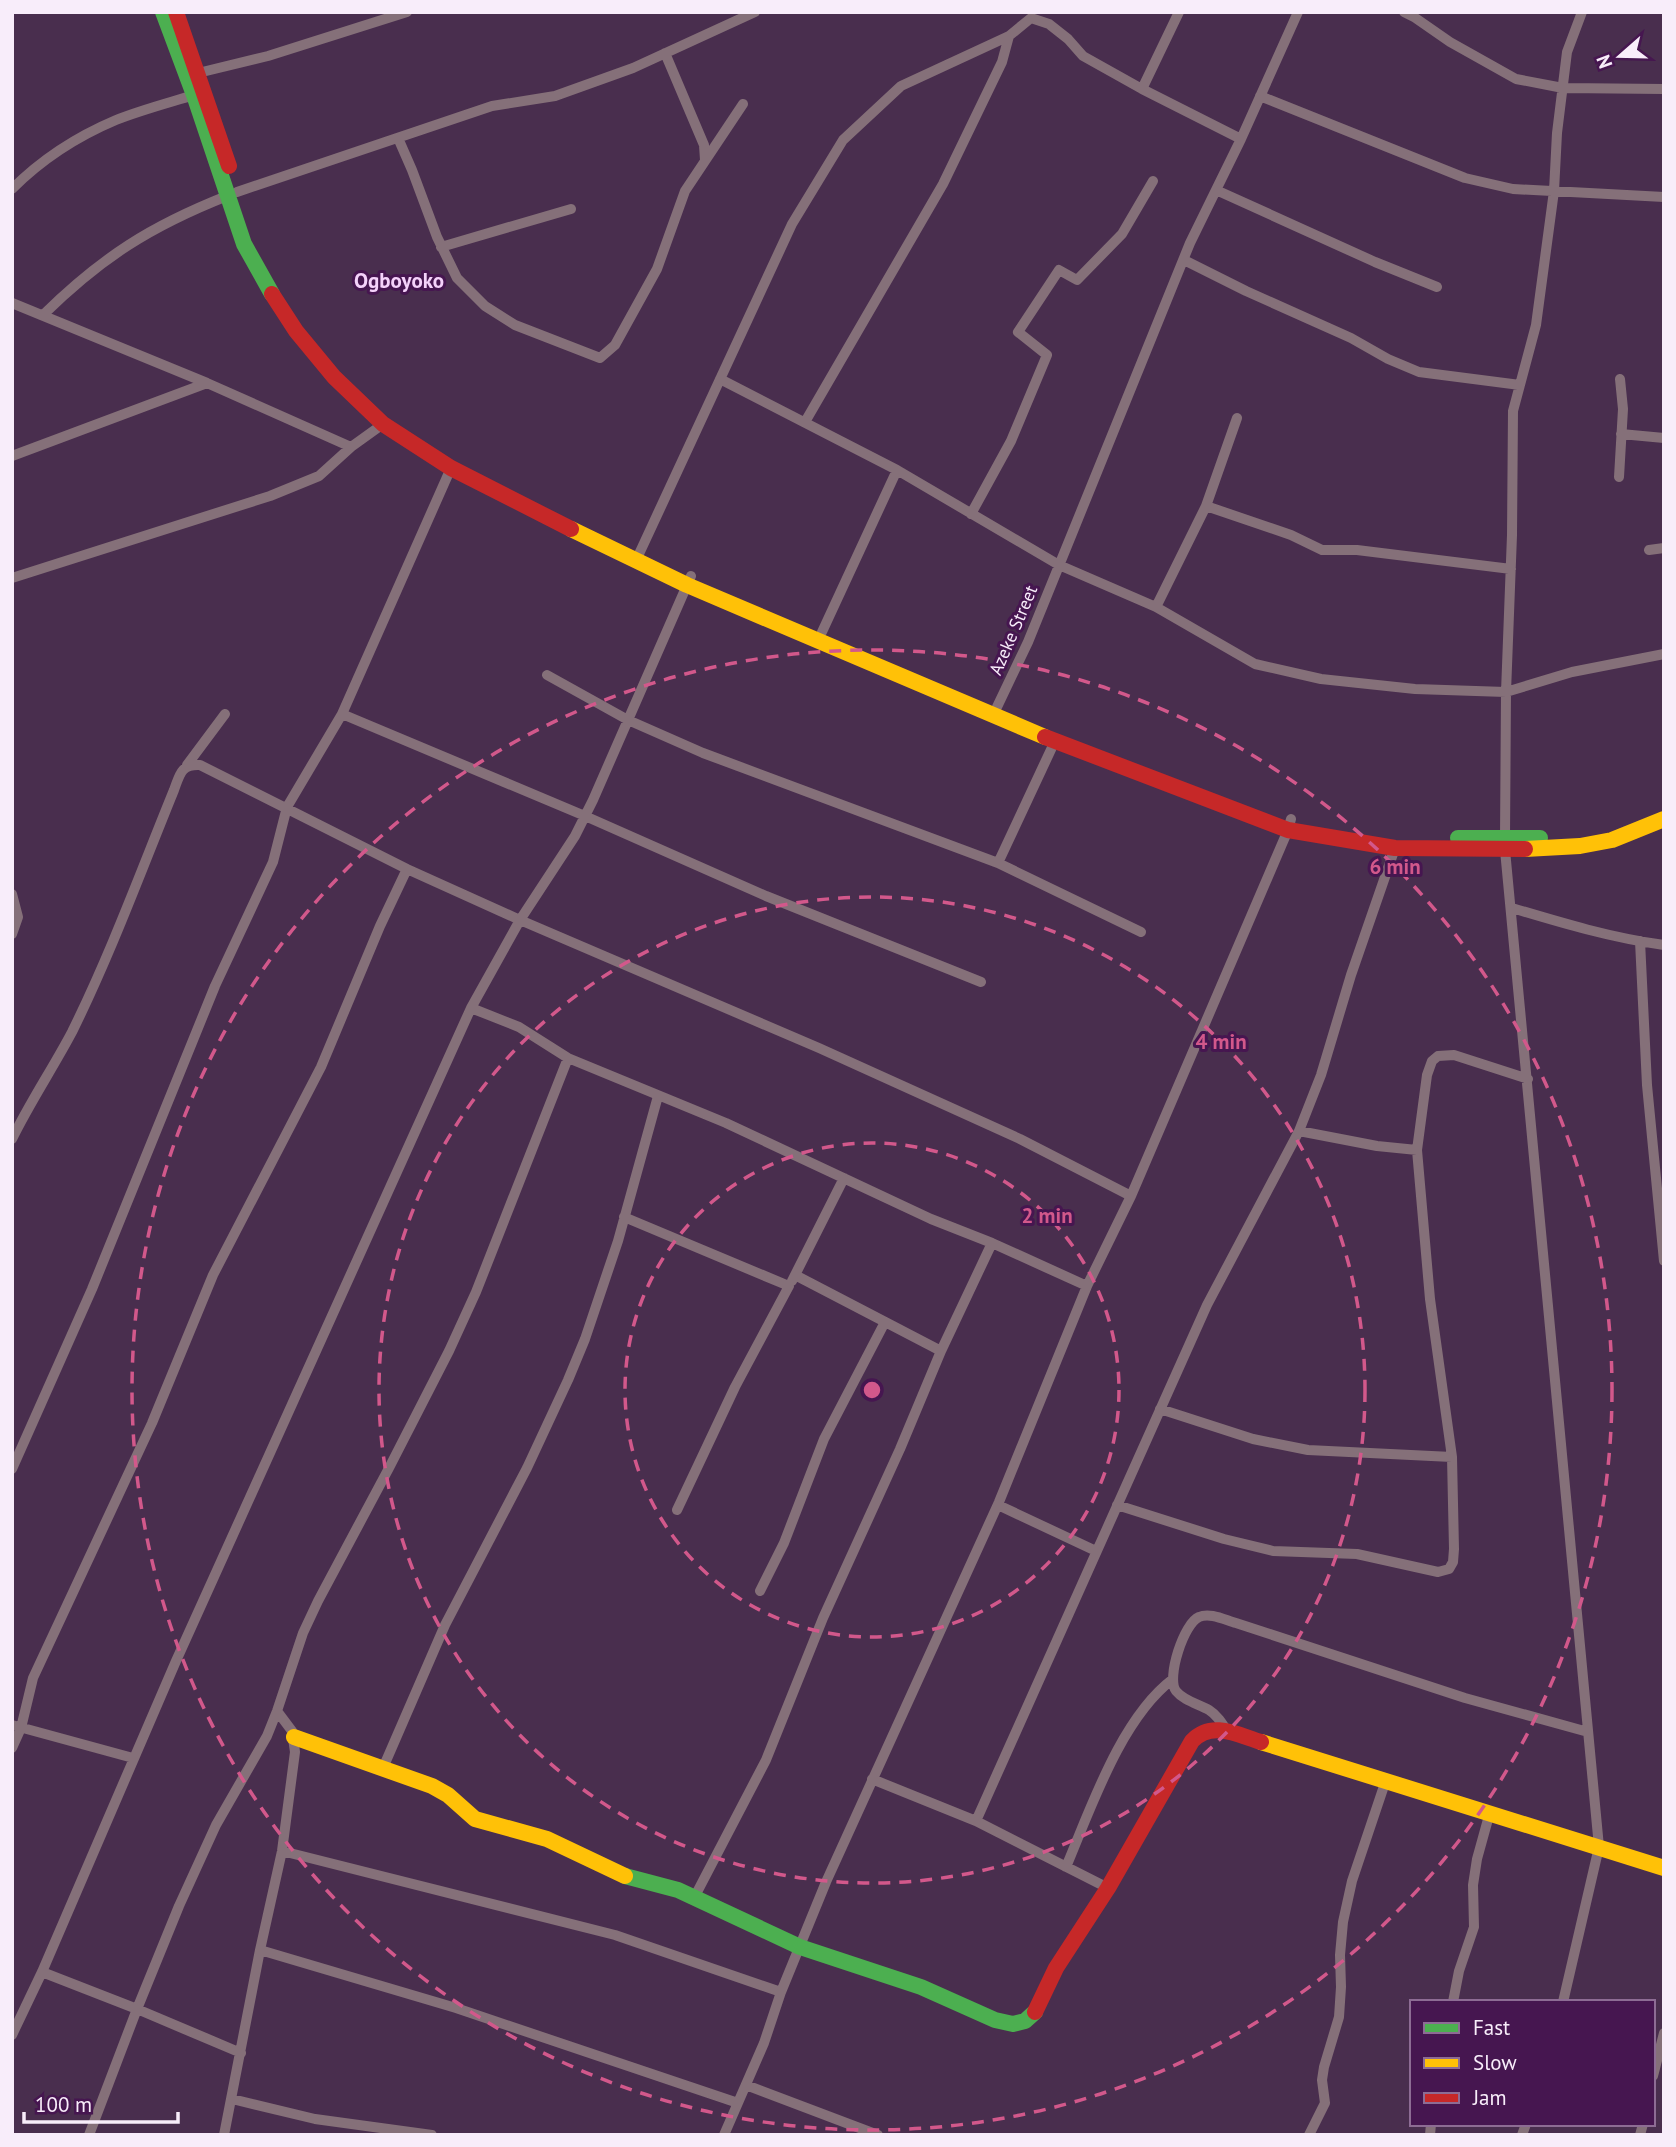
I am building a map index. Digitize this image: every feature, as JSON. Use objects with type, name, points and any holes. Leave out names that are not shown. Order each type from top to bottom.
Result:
[{"type":"main road","points":[[163,12],[194,95],[207,118]]},
{"type":"main road","points":[[176,12],[198,74],[207,118],[232,194],[244,244],[260,275],[296,331],[383,424],[452,468],[689,581],[1055,741],[1290,824],[1395,848],[1505,844],[1608,831],[1664,808]]},
{"type":"main road","points":[[338,373],[389,416],[456,460],[635,556]]},
{"type":"main road","points":[[689,581],[822,632],[997,707],[1290,824],[1395,839],[1580,846],[1612,840],[1664,819]]},
{"type":"main road","points":[[294,1737],[440,1790],[475,1819],[547,1839],[612,1871],[664,1885],[800,1947],[921,1987],[1003,2023],[1018,2024],[1034,2013],[1056,1968],[1108,1888],[1190,1744],[1202,1732],[1210,1729],[1227,1731],[1664,1868]]},
{"type":"street","points":[[198,74],[268,57],[327,39],[381,16],[407,12]]},
{"type":"street","points":[[43,315],[76,282],[155,227],[232,194],[492,106],[555,96],[633,68],[755,12]]},
{"type":"street","points":[[1142,89],[1179,12]]},
{"type":"street","name":"Azeke Street","points":[[997,707],[1028,642],[1184,260],[1298,12]]},
{"type":"street","points":[[1404,12],[1450,42],[1517,79],[1563,88],[1664,89]]},
{"type":"street","points":[[1563,2000],[1599,1847],[1505,844],[1506,692],[1513,411],[1536,325],[1567,52],[1582,12]]},
{"type":"street","points":[[635,556],[792,225],[843,141],[901,86],[1009,36],[1031,18],[1049,24],[1083,56],[1241,139]]},
{"type":"street","points":[[805,422],[943,184],[1002,62],[1009,36]]},
{"type":"street","points":[[665,53],[704,145],[705,160]]},
{"type":"street","points":[[12,189],[53,155],[116,120],[194,95]]},
{"type":"street","points":[[1260,96],[1465,178],[1513,189],[1664,197]]},
{"type":"street","points":[[398,138],[457,278],[485,306],[515,325],[600,358],[615,345],[657,269],[685,191],[743,104]]},
{"type":"street","points":[[971,514],[1011,441],[1047,355],[1018,332],[1059,270],[1077,280],[1122,234],[1153,181]]},
{"type":"street","points":[[1216,190],[1437,287]]},
{"type":"street","points":[[442,247],[571,209]]},
{"type":"street","points":[[1184,260],[1419,372],[1520,386]]},
{"type":"street","points":[[12,303],[206,383],[351,447]]},
{"type":"street","points":[[720,379],[897,470],[1059,565],[1156,607],[1255,664],[1335,681],[1415,689],[1506,692],[1573,672],[1664,654]]},
{"type":"street","points":[[1619,477],[1623,410],[1620,379]]},
{"type":"street","points":[[12,456],[206,383]]},
{"type":"street","points":[[1156,607],[1206,506],[1237,418]]},
{"type":"street","points":[[12,578],[270,496],[319,476],[351,447],[383,424]]},
{"type":"street","points":[[1621,434],[1664,438]]},
{"type":"street","points":[[12,1469],[92,1289],[215,986],[273,862],[287,807],[342,714],[452,468]]},
{"type":"street","points":[[822,632],[897,470]]},
{"type":"street","points":[[1206,506],[1291,535],[1322,550],[1357,550],[1511,569]]},
{"type":"street","points":[[1649,550],[1664,548]]},
{"type":"street","points":[[12,2035],[133,1758],[471,1008],[520,920],[575,836],[612,760],[689,581]]},
{"type":"street","points":[[547,675],[628,720],[703,753],[998,863],[1141,932]]},
{"type":"street","points":[[12,1139],[71,1034],[108,955],[183,769],[225,714]]},
{"type":"street","points":[[342,714],[585,816],[766,896],[981,982]]},
{"type":"street","points":[[998,863],[1055,741]]},
{"type":"street","points":[[187,765],[200,765],[407,869],[995,1127],[1132,1196]]},
{"type":"street","points":[[724,2135],[764,2043],[781,1992],[826,1882],[998,1505],[1087,1286],[1132,1196],[1290,824]]},
{"type":"street","points":[[975,1821],[1207,1305],[1299,1131],[1324,1065],[1351,975],[1395,848]]},
{"type":"street","points":[[12,1748],[33,1678],[152,1423],[213,1275],[321,1067],[407,869]]},
{"type":"street","points":[[12,894],[18,918],[12,934]]},
{"type":"street","points":[[1512,908],[1640,942],[1664,944]]},
{"type":"street","points":[[1640,942],[1647,1085],[1664,1261]]},
{"type":"street","points":[[471,1008],[519,1027],[568,1058],[726,1123],[931,1219],[1087,1286]]},
{"type":"street","points":[[1117,1505],[1224,1539],[1273,1551],[1357,1554],[1442,1572],[1452,1566],[1454,1549],[1451,1457],[1430,1298],[1417,1150],[1427,1075],[1432,1061],[1438,1056],[1454,1055],[1528,1079]]},
{"type":"street","points":[[89,2135],[137,2009],[198,1863],[216,1825],[267,1736],[296,1651],[318,1601],[414,1421],[476,1292],[568,1058]]},
{"type":"street","points":[[383,1768],[445,1625],[527,1468],[568,1380],[598,1300],[658,1096]]},
{"type":"street","points":[[1299,1131],[1377,1146],[1417,1150]]},
{"type":"street","points":[[677,1510],[735,1387],[844,1178]]},
{"type":"street","points":[[624,1217],[789,1286]]},
{"type":"street","points":[[694,1898],[766,1760],[823,1618],[900,1449],[941,1351],[992,1243]]},
{"type":"street","points":[[795,1275],[941,1351]]},
{"type":"street","points":[[760,1591],[784,1543],[824,1439],[885,1322]]},
{"type":"street","points":[[1160,1409],[1253,1439],[1308,1450],[1451,1457]]},
{"type":"street","points":[[998,1505],[1096,1551]]},
{"type":"street","points":[[1227,1731],[1210,1711],[1179,1694],[1174,1688],[1173,1679],[1185,1631],[1193,1620],[1202,1616],[1210,1616],[1465,1698],[1588,1732]]},
{"type":"street","points":[[1066,1867],[1106,1771],[1120,1745],[1148,1702],[1160,1688],[1173,1679]]},
{"type":"street","points":[[225,2135],[282,1851],[295,1752],[294,1737],[277,1711]]},
{"type":"street","points":[[17,1726],[133,1758]]},
{"type":"street","points":[[872,1779],[975,1821],[1108,1888]]},
{"type":"street","points":[[1309,2135],[1325,2103],[1322,2080],[1340,2010],[1343,1922],[1352,1881],[1386,1780]]},
{"type":"street","points":[[1452,2000],[1474,1927],[1473,1885],[1490,1812]]},
{"type":"street","points":[[282,1851],[615,1935],[781,1992]]},
{"type":"street","points":[[260,1950],[456,2008],[738,2103]]},
{"type":"street","points":[[41,1972],[241,2053]]},
{"type":"street","points":[[1655,2068],[1664,2033]]},
{"type":"street","points":[[746,2085],[878,2135]]},
{"type":"street","points":[[232,2099],[315,2119],[432,2135]]},
{"type":"traffic: fast","points":[[163,12],[244,244],[272,294]]},
{"type":"traffic: fast","points":[[1458,838],[1540,838]]},
{"type":"traffic: fast","points":[[625,1876],[678,1890],[800,1947],[921,1987],[995,2020],[1013,2024],[1025,2021],[1035,2012]]},
{"type":"traffic: slow","points":[[571,529],[687,585],[1045,737]]},
{"type":"traffic: slow","points":[[1525,849],[1580,846],[1612,840],[1664,819]]},
{"type":"traffic: slow","points":[[294,1737],[432,1786],[448,1795],[475,1819],[547,1839],[625,1876]]},
{"type":"traffic: slow","points":[[1261,1742],[1664,1868]]},
{"type":"traffic: jam","points":[[176,12],[229,166]]},
{"type":"traffic: jam","points":[[272,294],[296,331],[334,377],[383,424],[451,468],[571,529]]},
{"type":"traffic: jam","points":[[1045,737],[1288,830],[1395,848],[1525,849]]},
{"type":"traffic: jam","points":[[1035,2012],[1056,1968],[1108,1888],[1192,1741],[1208,1731],[1217,1730],[1261,1742]]},
{"type":"district","name":"Ogboyoko","points":[[399,280]]}]
